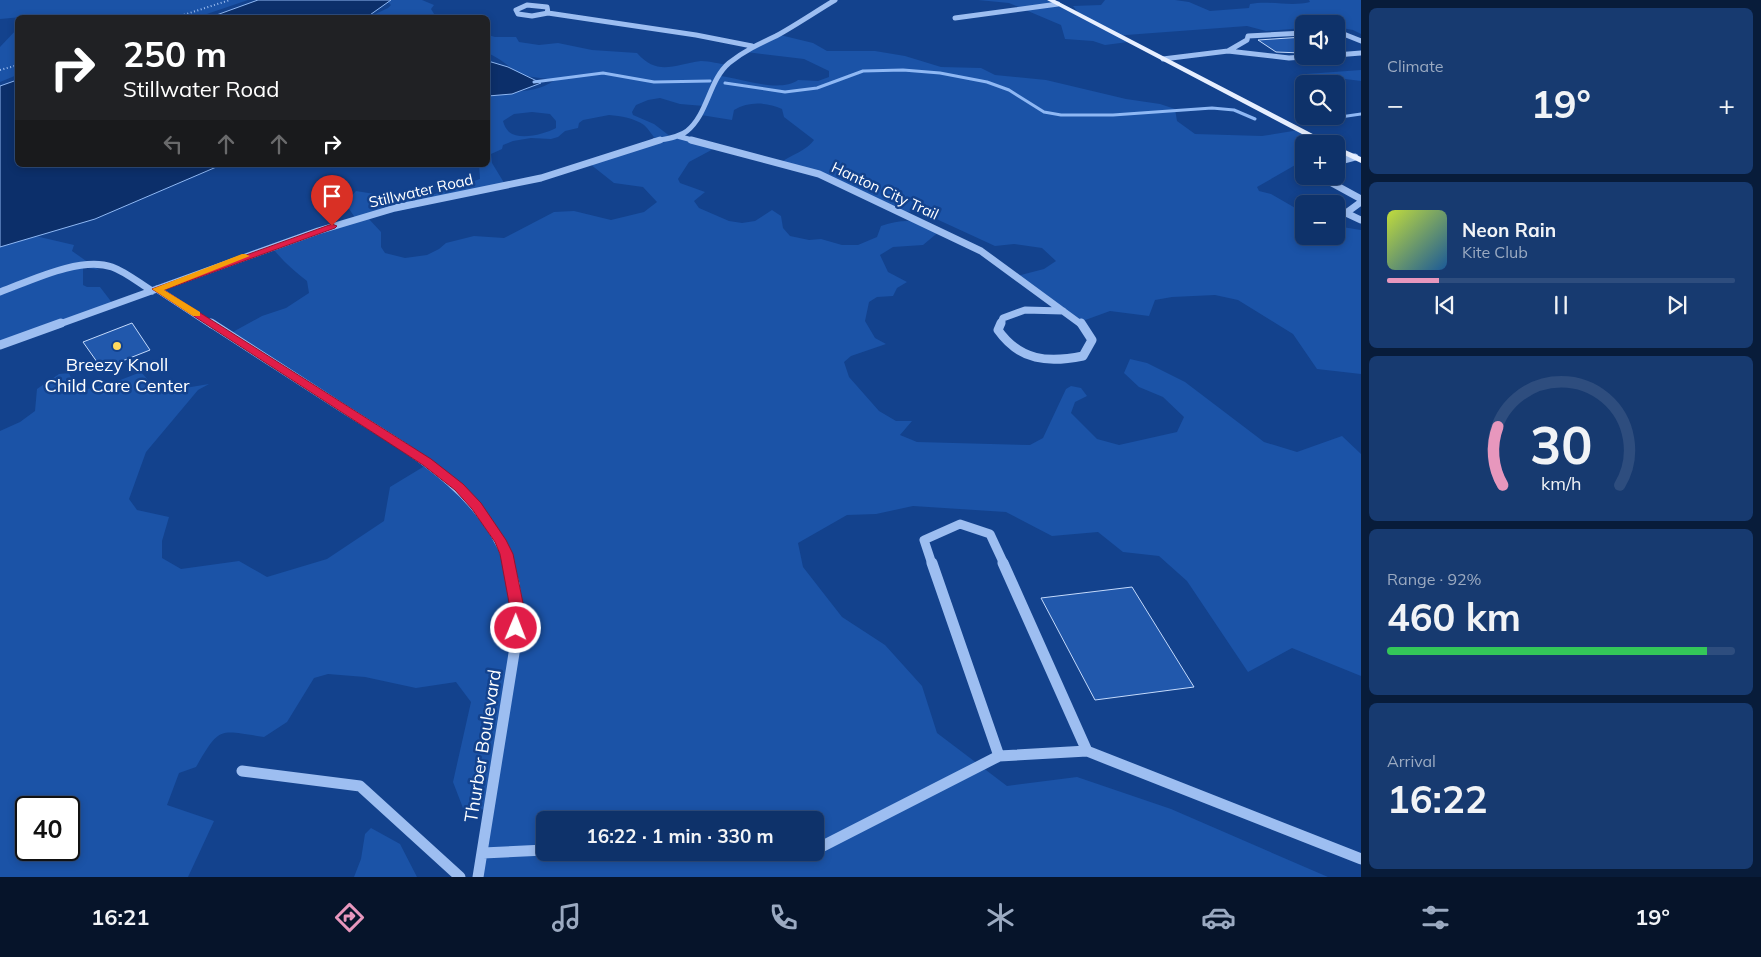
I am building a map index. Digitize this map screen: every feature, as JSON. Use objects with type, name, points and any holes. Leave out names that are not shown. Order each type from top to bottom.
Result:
[{"type":"main road","points":[[1053,1],[1311,135]]},
{"type":"main road","points":[[1345,152],[1358,159]]},
{"type":"street","name":"Stillwater Road","points":[[0,345],[318,231],[374,214],[541,178],[645,143],[677,136],[687,131],[696,120],[721,72],[752,46],[775,36],[835,0]]},
{"type":"street","points":[[955,18],[1053,1]]},
{"type":"street","points":[[548,13],[549,8],[540,6],[527,5],[516,10],[518,14],[524,16],[537,16],[548,13],[696,35],[752,46]]},
{"type":"street","points":[[1228,51],[1247,40],[1248,36],[1295,33]]},
{"type":"street","points":[[1345,34],[1361,41]]},
{"type":"street","points":[[1163,58],[1228,51],[1278,57],[1295,57]]},
{"type":"street","points":[[1345,55],[1361,54]]},
{"type":"street","name":"Hanton City Trail","points":[[677,136],[819,174],[981,251],[1082,324],[1092,340],[1084,356],[1063,361],[1038,358],[1018,352],[1005,342],[998,330],[1002,318],[1018,310],[1063,311]]},
{"type":"street","points":[[1345,161],[1358,159]]},
{"type":"street","points":[[1361,200],[1346,213],[1361,220]]},
{"type":"street","name":"Thurber Boulevard","points":[[0,292],[81,265],[97,263],[112,267],[154,290],[427,462],[459,487],[476,506],[500,540],[508,562],[517,608],[515,647],[478,877]]},
{"type":"street","points":[[999,756],[924,540],[960,524],[990,534],[1087,751]]},
{"type":"street","points":[[824,845],[999,756],[1087,751],[1361,859]]},
{"type":"street","points":[[242,771],[360,786],[460,877]]},
{"type":"street","points":[[483,853],[536,850]]},
{"type":"lane","points":[[1335,185],[1361,200]]},
{"type":"path","points":[[183,15],[230,0]]},
{"type":"path","points":[[0,70],[15,66]]},
{"type":"shaded area","points":[[0,0],[248,0],[204,15],[15,15],[15,18],[0,19]]},
{"type":"shaded area","points":[[258,0],[391,0],[370,15],[217,15]]},
{"type":"shaded area","points":[[386,0],[422,0],[434,5],[431,9],[435,15],[373,15],[391,5]]},
{"type":"shaded area","points":[[978,0],[1048,0],[1080,15],[1073,6],[1101,5],[1105,0],[1175,0],[1189,2],[1210,11],[1249,8],[1250,4],[1258,3],[1295,4],[1310,2],[1309,0],[1361,0],[1361,34],[1345,29],[1345,15],[1295,15],[1295,29],[1266,31],[1247,26],[1126,35],[1121,36],[1128,42],[1105,45],[1093,41],[1065,39],[1061,25],[1009,3]]},
{"type":"shaded area","points":[[15,31],[15,76],[0,82],[0,47]]},
{"type":"shaded area","points":[[780,35],[813,43],[827,51],[875,51],[905,56],[941,67],[981,68],[995,75],[1046,80],[1126,99],[1160,104],[1175,109],[1177,121],[1195,134],[1262,136],[1299,130],[1309,135],[1295,135],[1295,165],[1257,187],[1259,191],[1271,194],[1295,208],[1295,245],[1345,245],[1345,227],[1361,230],[1361,374],[1317,369],[1293,334],[1238,300],[1215,295],[1172,297],[1155,300],[1149,316],[1110,311],[1077,323],[1017,276],[1044,269],[1056,261],[1042,248],[1014,244],[995,246],[919,211],[903,212],[781,162],[803,150],[814,140],[784,117],[782,109],[764,104],[746,105],[734,110],[732,120],[701,115],[704,106],[680,104],[660,98],[636,105],[632,112],[633,115],[654,124],[671,137],[717,147],[689,162],[678,179],[680,183],[705,192],[694,201],[699,208],[729,221],[742,223],[755,221],[772,210],[781,216],[783,228],[790,236],[809,240],[821,239],[842,245],[858,245],[877,237],[881,226],[897,222],[919,222],[941,230],[923,245],[893,247],[880,255],[888,272],[907,282],[897,288],[893,296],[877,297],[869,302],[865,321],[875,338],[886,344],[851,356],[844,362],[849,377],[879,411],[896,421],[912,421],[900,435],[917,442],[1030,445],[1043,438],[1066,389],[1071,386],[1081,388],[1087,396],[1075,402],[1071,413],[1097,439],[1119,445],[1177,432],[1184,417],[1163,397],[1139,387],[1124,373],[1130,359],[1147,363],[1185,382],[1264,442],[1297,452],[1342,436],[1361,454],[1361,676],[1292,648],[1248,672],[1187,581],[1159,556],[1123,552],[1098,532],[1052,536],[1006,512],[913,506],[876,514],[847,515],[798,543],[803,567],[842,617],[885,645],[922,686],[937,733],[1007,786],[1077,777],[1171,809],[1328,877],[480,877],[490,810],[463,808],[453,782],[471,702],[456,682],[416,688],[365,677],[328,674],[314,678],[287,722],[264,737],[237,733],[222,734],[210,744],[196,767],[179,773],[167,805],[214,821],[188,877],[0,877],[0,431],[20,422],[35,411],[37,389],[59,374],[69,373],[73,383],[87,389],[110,384],[141,372],[156,389],[173,390],[209,384],[198,390],[146,452],[129,499],[137,510],[169,517],[162,541],[162,558],[181,569],[239,561],[267,577],[327,559],[384,521],[390,487],[428,464],[231,333],[262,316],[286,308],[309,293],[307,281],[274,250],[356,219],[345,203],[356,191],[393,197],[435,194],[480,179],[479,167],[490,167],[490,91],[514,92],[531,90],[547,85],[555,80],[518,75],[504,62],[490,54],[490,36],[516,37],[519,42],[539,45],[558,43],[592,50],[637,53],[652,65],[660,67],[701,61],[728,65],[721,76],[761,84],[781,85],[790,84],[798,80],[818,81],[829,77],[829,71],[804,59],[746,52]],"holes":[[[532,112],[550,114],[556,121],[556,128],[532,136],[514,135],[507,130],[503,121],[514,114]],[[614,115],[640,123],[657,140],[590,164],[614,183],[643,187],[657,202],[644,212],[611,220],[574,211],[554,212],[504,238],[474,236],[446,243],[427,255],[405,258],[385,253],[381,247],[381,232],[368,218],[506,186],[492,163],[491,154],[502,149],[503,145],[531,138],[551,139],[558,137],[565,131],[578,128],[579,123],[583,120]]]},
{"type":"shaded area","points":[[490,62],[508,67],[541,83],[512,94],[490,96]]},
{"type":"shaded area","points":[[1361,70],[1361,81],[1345,79],[1345,75],[1306,74]]},
{"type":"shaded area","points":[[15,81],[15,167],[216,167],[95,219],[0,247],[0,86]]},
{"type":"shaded area","points":[[31,235],[74,245],[72,251],[99,270],[83,267],[83,285],[87,287],[100,287],[113,304],[0,346],[0,239]]},
{"type":"shaded area","points":[[371,828],[400,844],[417,877],[354,877],[361,859],[365,834]]},
{"type":"building","points":[[1295,38],[1295,53],[1276,52],[1258,40]]},
{"type":"building","name":"Breezy Knoll Child Care Center","points":[[132,323],[150,350],[102,369],[83,342]]},
{"type":"building","points":[[1132,587],[1194,687],[1095,700],[1041,598]]},
{"type":"waterway","points":[[725,83],[785,92],[817,88],[863,71],[903,70],[940,73],[987,82],[1009,90],[1044,112],[1061,115],[1113,115],[1212,108],[1234,110],[1255,119]]},
{"type":"waterway","points":[[534,82],[603,73],[654,82],[710,81]]},
{"type":"waterway","points":[[1345,116],[1361,114]]},
{"type":"slow traffic","points":[[196,314],[157,289],[245,256]]},
{"type":"place","name":"Breezy Knoll Child Care Center","points":[[117,346]]},
{"type":"route","points":[[332,226],[157,289],[427,462],[459,487],[476,506],[500,540],[506,554],[517,608],[516,628]]}]
